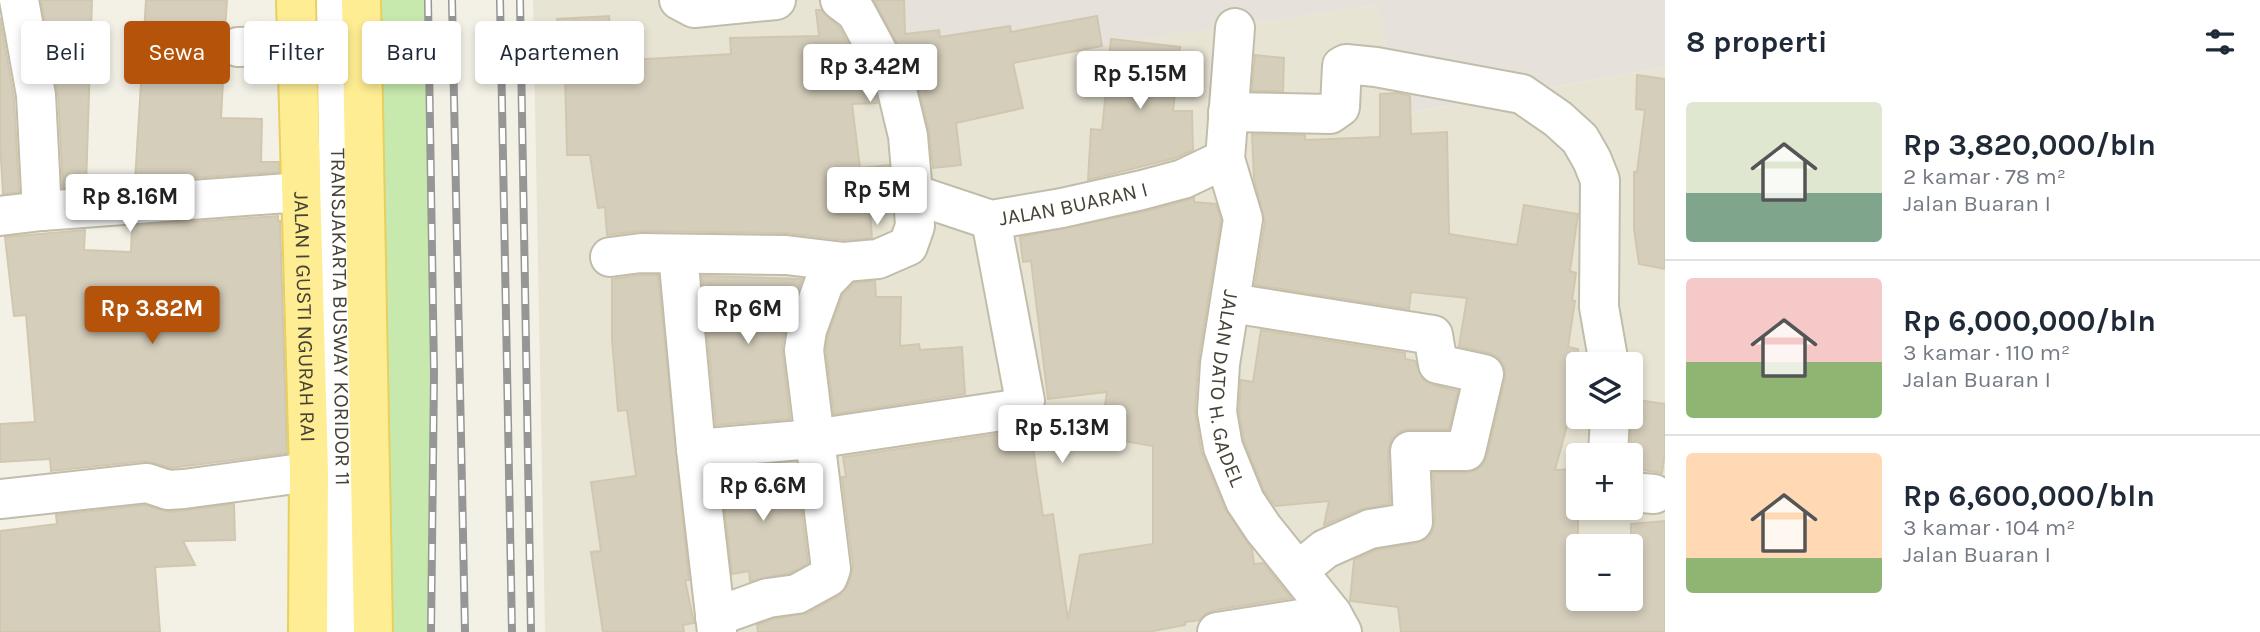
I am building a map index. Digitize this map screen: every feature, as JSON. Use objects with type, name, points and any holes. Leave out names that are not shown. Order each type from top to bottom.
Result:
[{"type":"main road","name":"JALAN I GUSTI NGURAH RAI","points":[[296,0],[296,21]]},
{"type":"main road","points":[[361,0],[373,632]]},
{"type":"main road","name":"JALAN I GUSTI NGURAH RAI","points":[[298,84],[309,472],[308,632]]},
{"type":"street","points":[[19,0],[36,95],[42,211]]},
{"type":"street","name":"TRANSJAKARTA BUSWAY KORIDOR 11","points":[[336,0],[345,632]]},
{"type":"street","points":[[679,0],[694,8],[776,0]]},
{"type":"street","points":[[610,257],[641,253],[786,255],[844,262],[878,259],[908,246],[915,226],[914,194],[908,136],[897,86],[856,12],[840,0]]},
{"type":"street","name":"JALAN DATO H. GADEL","points":[[1235,28],[1225,159],[1243,219],[1220,364],[1217,412],[1223,447],[1245,501],[1337,623]]},
{"type":"street","points":[[238,47],[244,47]]},
{"type":"street","points":[[1228,112],[1330,114],[1340,107],[1342,66],[1346,64],[1522,94],[1558,119],[1580,139],[1600,180],[1599,307],[1607,352]]},
{"type":"street","name":"JALAN BUARAN I","points":[[914,194],[991,219],[1062,208],[1142,190],[1183,179],[1225,159]]},
{"type":"street","points":[[0,216],[301,192]]},
{"type":"street","points":[[696,449],[813,439],[1009,410],[1025,401],[991,219]]},
{"type":"street","points":[[678,254],[716,625],[768,598],[797,594],[828,577],[831,569],[804,350],[807,330],[824,283],[844,262]]},
{"type":"street","points":[[1231,303],[1433,335],[1438,364],[1483,374],[1466,451],[1410,451],[1413,522],[1370,529],[1325,549],[1298,570]]},
{"type":"street","points":[[0,499],[147,483],[168,490],[184,489],[309,472]]},
{"type":"street","points":[[1217,632],[1337,623]]},
{"type":"shaded area","points":[[533,0],[839,0],[908,27],[916,71],[1379,5],[1404,114],[1665,67],[1665,632],[545,632],[535,84],[644,84],[644,21],[533,21]]},
{"type":"shaded area","points":[[839,0],[1665,0],[1665,67],[1403,114],[1378,5],[915,72],[908,27]]},
{"type":"green space","points":[[361,0],[428,0],[428,21],[362,21],[362,53]]},
{"type":"green space","points":[[363,84],[429,84],[433,632],[373,632]]},
{"type":"building","points":[[41,0],[92,0],[91,21],[45,21]]},
{"type":"building","points":[[146,0],[227,0],[226,21],[145,21]]},
{"type":"building","points":[[874,0],[904,0],[905,34],[939,30],[940,37],[1010,26],[1011,32],[1097,16],[1102,46],[1013,63],[1023,108],[956,123],[961,165],[933,168],[929,131],[917,81]]},
{"type":"building","points":[[816,10],[821,10],[839,27],[878,103],[852,104],[860,168],[889,165],[891,197],[869,198],[872,238],[844,240],[786,233],[641,231],[607,235],[605,207],[598,208],[590,155],[567,155],[565,84],[644,84],[644,59],[731,54],[730,38],[819,36]]},
{"type":"building","points":[[609,16],[609,21],[557,21],[557,19]]},
{"type":"building","points":[[0,18],[14,98],[19,192],[3,194],[0,143]]},
{"type":"building","points":[[1111,39],[1180,47],[1173,111],[1192,111],[1193,150],[1175,158],[1088,180],[1091,129],[1102,130]]},
{"type":"building","points":[[1255,55],[1284,58],[1283,91],[1252,91]]},
{"type":"building","points":[[1637,75],[1665,79],[1665,269],[1639,264],[1634,229],[1634,172],[1637,172],[1645,110],[1636,109]]},
{"type":"building","points":[[56,84],[89,84],[86,186],[63,188]]},
{"type":"building","points":[[141,84],[223,84],[221,118],[262,119],[261,162],[279,162],[279,172],[135,182]]},
{"type":"building","points":[[1398,93],[1410,96],[1411,134],[1447,132],[1449,234],[1517,245],[1524,205],[1578,214],[1570,271],[1576,273],[1568,347],[1578,349],[1578,352],[1566,352],[1566,429],[1555,470],[1566,470],[1566,520],[1578,520],[1578,534],[1566,534],[1566,611],[1643,611],[1643,534],[1631,534],[1631,524],[1665,521],[1665,632],[1401,632],[1398,607],[1350,601],[1354,560],[1376,550],[1417,543],[1427,539],[1432,532],[1435,521],[1433,473],[1467,473],[1483,464],[1505,379],[1505,368],[1499,358],[1459,346],[1467,298],[1411,292],[1409,309],[1255,285],[1265,222],[1254,179],[1252,134],[1305,135],[1305,140],[1380,137],[1380,94]]},
{"type":"building","points":[[1194,198],[1194,202],[1216,204],[1221,220],[1198,363],[1195,411],[1201,451],[1225,509],[1252,549],[1254,564],[1263,563],[1291,598],[1214,610],[1200,620],[1185,622],[1185,625],[1148,632],[758,632],[757,625],[773,619],[808,613],[839,596],[848,585],[853,566],[842,477],[846,477],[843,457],[1030,427],[1043,516],[1053,514],[1068,620],[1080,555],[1153,544],[1153,446],[1100,437],[1107,392],[1048,399],[1031,261],[1023,262],[1020,237],[1147,211]]},
{"type":"building","points":[[278,216],[287,453],[171,468],[145,461],[51,471],[50,459],[0,462],[0,424],[35,422],[26,315],[14,316],[5,237],[85,230],[84,250],[131,252],[132,226]]},
{"type":"building","points":[[658,275],[689,580],[685,580],[694,623],[683,625],[684,632],[603,632],[591,552],[601,551],[591,482],[636,476],[627,410],[618,411],[612,339],[612,279]]},
{"type":"building","points":[[702,276],[802,279],[786,323],[782,347],[790,419],[716,425]]},
{"type":"building","points":[[875,281],[876,297],[901,297],[900,346],[919,344],[920,350],[962,347],[965,394],[834,414],[826,350],[828,335],[843,295],[854,283]]},
{"type":"building","points":[[1261,330],[1405,353],[1405,359],[1415,361],[1423,380],[1458,391],[1449,429],[1409,429],[1399,432],[1391,440],[1388,452],[1390,504],[1361,509],[1324,525],[1329,501],[1275,506],[1264,491],[1244,441],[1239,411],[1241,380],[1253,382]]},
{"type":"building","points":[[1643,401],[1665,404],[1665,453],[1662,473],[1643,470],[1643,443],[1631,443],[1631,429],[1643,429]]},
{"type":"building","points":[[769,465],[772,487],[798,483],[808,563],[790,573],[750,581],[749,571],[732,574],[720,469]]},
{"type":"building","points":[[234,504],[235,540],[183,541],[195,565],[155,567],[160,632],[0,632],[0,531],[57,524],[56,515],[145,505],[169,512]]},
{"type":"railway","points":[[428,0],[434,374],[431,632]]},
{"type":"railway","points":[[452,0],[465,632]]},
{"type":"railway","points":[[500,0],[512,632]]},
{"type":"railway","points":[[520,0],[531,632]]}]
